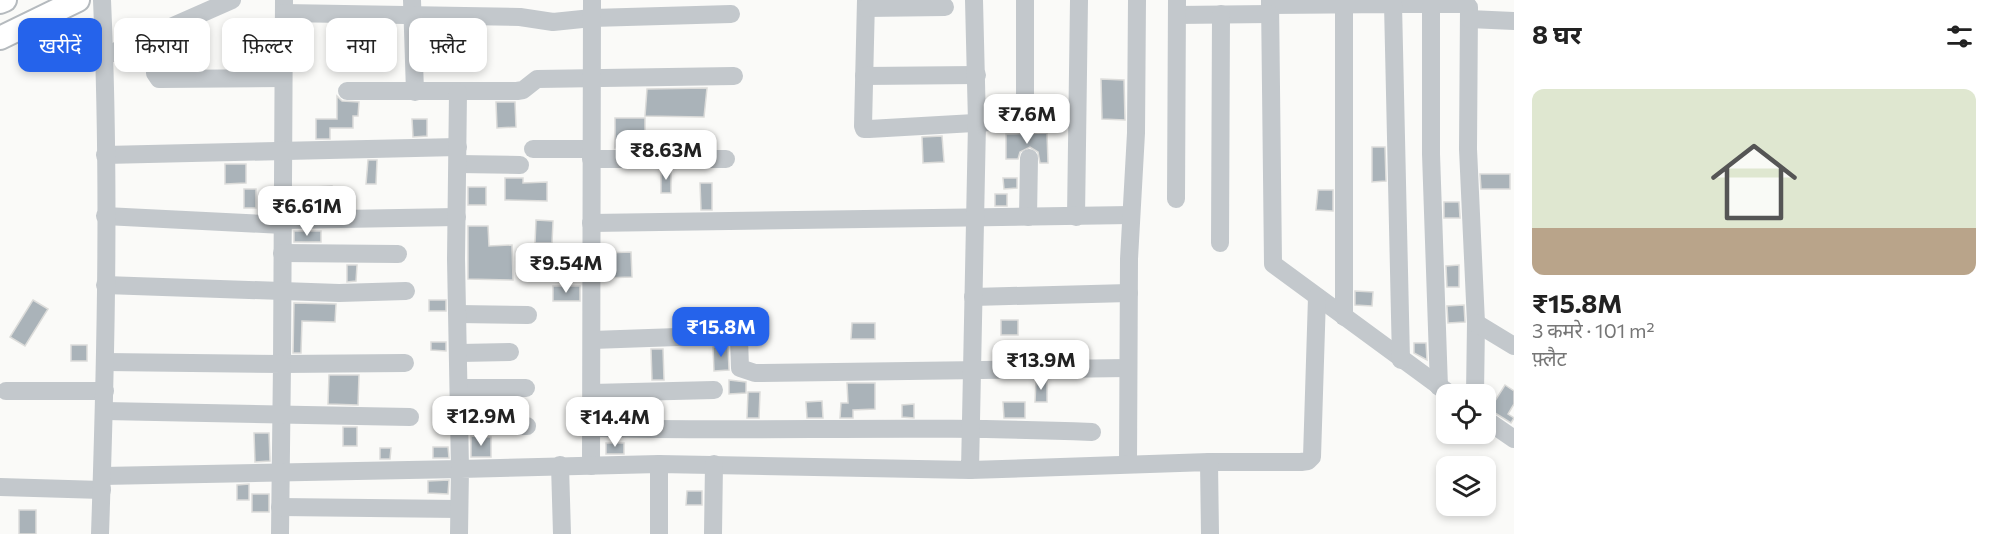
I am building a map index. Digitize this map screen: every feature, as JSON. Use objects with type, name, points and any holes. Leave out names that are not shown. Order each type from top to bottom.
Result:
[{"type":"main road","points":[[0,2],[5,0]]},
{"type":"main road","points":[[0,38],[78,0]]},
{"type":"street","points":[[100,534],[105,411],[105,56],[102,0]]},
{"type":"street","points":[[191,18],[232,0]]},
{"type":"street","points":[[970,470],[977,123],[974,0]]},
{"type":"street","points":[[945,7],[866,4],[864,129],[1022,122],[1027,116],[1025,0]]},
{"type":"street","points":[[1076,217],[1079,0]]},
{"type":"street","points":[[1128,463],[1129,293],[1136,133],[1137,0]]},
{"type":"street","points":[[1344,2],[1344,317]]},
{"type":"street","points":[[1176,199],[1177,7],[1221,14],[1270,6],[1344,2],[1466,4],[1469,7],[1468,149],[1476,322],[1475,384]]},
{"type":"street","points":[[1393,2],[1401,360]]},
{"type":"street","points":[[1431,5],[1431,154],[1445,384]]},
{"type":"street","points":[[1270,6],[1272,259],[1277,267],[1436,385]]},
{"type":"street","points":[[280,534],[284,7],[412,8],[553,22],[592,9],[731,14]]},
{"type":"street","points":[[412,8],[415,92]]},
{"type":"street","points":[[591,466],[592,9]]},
{"type":"street","points":[[1221,14],[1221,243]]},
{"type":"street","points":[[1469,19],[1514,21]]},
{"type":"street","points":[[105,56],[114,52]]},
{"type":"street","points":[[155,72],[159,79],[284,78]]},
{"type":"street","points":[[864,76],[977,75]]},
{"type":"street","points":[[347,91],[517,91],[524,90],[537,79],[591,80],[734,76]]},
{"type":"street","points":[[458,92],[459,534]]},
{"type":"street","points":[[533,150],[726,159]]},
{"type":"street","points":[[105,155],[283,151],[458,155],[520,165]]},
{"type":"street","points":[[1028,217],[1029,158]]},
{"type":"street","points":[[591,223],[1131,215]]},
{"type":"street","points":[[105,216],[283,223],[457,217]]},
{"type":"street","points":[[282,253],[398,254]]},
{"type":"street","points":[[105,285],[339,293],[406,291]]},
{"type":"street","points":[[973,297],[1129,293]]},
{"type":"street","points":[[0,487],[280,473],[560,465],[659,464],[970,470],[1128,463],[1308,461],[1312,457],[1317,297]]},
{"type":"street","points":[[459,314],[528,315]]},
{"type":"street","points":[[1476,322],[1514,346]]},
{"type":"street","points":[[592,340],[734,335],[739,338],[740,368],[755,374],[1128,368]]},
{"type":"street","points":[[460,352],[510,352]]},
{"type":"street","points":[[105,362],[405,363]]},
{"type":"street","points":[[460,388],[526,388]]},
{"type":"street","points":[[592,393],[714,390]]},
{"type":"street","points":[[6,391],[105,391]]},
{"type":"street","points":[[105,411],[410,417]]},
{"type":"street","points":[[460,425],[527,426]]},
{"type":"street","points":[[592,428],[698,431],[971,427],[1092,432]]},
{"type":"street","points":[[1496,427],[1514,439]]},
{"type":"street","points":[[1209,462],[1210,534]]},
{"type":"street","points":[[659,464],[659,534]]},
{"type":"street","points":[[560,465],[562,534]]},
{"type":"street","points":[[714,465],[714,534]]},
{"type":"street","points":[[280,507],[459,509]]},
{"type":"building","points":[[1101,79],[1124,80],[1125,120],[1102,119]]},
{"type":"building","points":[[707,88],[704,117],[645,116],[647,89]]},
{"type":"building","points":[[337,96],[342,101],[359,102],[358,116],[353,116],[353,128],[330,128],[330,139],[316,139],[316,119],[337,119]]},
{"type":"building","points":[[496,102],[515,102],[516,127],[497,128]]},
{"type":"building","points":[[615,118],[645,118],[645,148],[615,148]]},
{"type":"building","points":[[412,119],[427,119],[427,136],[413,137]]},
{"type":"building","points":[[1047,133],[1048,163],[1040,163],[1038,152],[1030,147],[1020,152],[1018,159],[1006,159],[1006,134]]},
{"type":"building","points":[[942,136],[944,162],[923,163],[922,137]]},
{"type":"building","points":[[1372,147],[1385,147],[1386,181],[1372,182]]},
{"type":"building","points":[[368,160],[377,160],[376,184],[366,184]]},
{"type":"building","points":[[225,164],[246,164],[246,183],[225,184]]},
{"type":"building","points":[[661,170],[671,170],[671,193],[661,193]]},
{"type":"building","points":[[1480,174],[1510,174],[1510,189],[1481,189]]},
{"type":"building","points":[[505,178],[523,178],[523,183],[547,182],[547,201],[505,200]]},
{"type":"building","points":[[1003,178],[1017,178],[1017,188],[1004,189]]},
{"type":"building","points":[[700,183],[712,183],[712,210],[701,210]]},
{"type":"building","points":[[332,186],[333,208],[294,209],[294,188]]},
{"type":"building","points":[[468,187],[486,187],[486,205],[468,205]]},
{"type":"building","points":[[244,189],[256,189],[256,208],[244,208]]},
{"type":"building","points":[[1318,190],[1333,190],[1333,211],[1316,210]]},
{"type":"building","points":[[995,194],[1007,194],[1007,206],[995,206]]},
{"type":"building","points":[[1444,202],[1459,202],[1460,218],[1444,218]]},
{"type":"building","points":[[536,220],[553,221],[552,243],[535,243]]},
{"type":"building","points":[[468,226],[488,226],[489,246],[512,245],[513,280],[468,279]]},
{"type":"building","points":[[294,231],[321,231],[321,242],[294,242]]},
{"type":"building","points":[[631,252],[632,277],[603,278],[603,253]]},
{"type":"building","points":[[347,265],[357,265],[356,281],[347,282]]},
{"type":"building","points":[[1459,265],[1459,287],[1447,287],[1446,266]]},
{"type":"building","points":[[553,286],[580,286],[580,301],[553,301]]},
{"type":"building","points":[[1355,291],[1373,292],[1372,306],[1355,305]]},
{"type":"building","points":[[33,300],[48,309],[25,346],[10,337]]},
{"type":"building","points":[[429,300],[446,300],[446,311],[429,311]]},
{"type":"building","points":[[294,303],[336,304],[335,322],[302,321],[301,353],[293,353]]},
{"type":"building","points":[[1464,305],[1465,322],[1448,323],[1447,306]]},
{"type":"building","points":[[1001,320],[1018,320],[1018,335],[1001,335]]},
{"type":"building","points":[[852,323],[875,323],[875,339],[851,339]]},
{"type":"building","points":[[431,342],[446,342],[446,351],[431,350]]},
{"type":"building","points":[[1414,343],[1426,343],[1427,360],[1414,353]]},
{"type":"building","points":[[71,345],[87,345],[87,361],[71,361]]},
{"type":"building","points":[[728,346],[729,370],[714,371],[713,347]]},
{"type":"building","points":[[651,349],[663,349],[664,380],[652,380]]},
{"type":"building","points":[[329,375],[359,375],[358,405],[328,404]]},
{"type":"building","points":[[729,380],[746,382],[746,393],[729,394]]},
{"type":"building","points":[[1036,380],[1047,380],[1047,402],[1035,402]]},
{"type":"building","points":[[847,383],[875,383],[875,409],[853,410],[853,418],[840,418],[841,403],[848,403]]},
{"type":"building","points":[[1505,385],[1514,391],[1514,404],[1508,414],[1514,418],[1511,423],[1496,414],[1496,399]]},
{"type":"building","points":[[748,392],[760,392],[759,418],[747,418]]},
{"type":"building","points":[[822,401],[823,418],[807,418],[806,402]]},
{"type":"building","points":[[1003,402],[1025,402],[1025,418],[1004,418]]},
{"type":"building","points":[[914,404],[914,418],[902,417],[902,405]]},
{"type":"building","points":[[640,410],[640,418],[623,417],[623,411]]},
{"type":"building","points":[[343,427],[357,427],[357,446],[343,446]]},
{"type":"building","points":[[254,433],[269,433],[270,461],[255,462]]},
{"type":"building","points":[[471,436],[491,437],[491,457],[471,457]]},
{"type":"building","points":[[606,443],[624,443],[624,454],[606,454]]},
{"type":"building","points":[[433,447],[448,447],[449,458],[433,458]]},
{"type":"building","points":[[380,448],[391,448],[390,459],[380,459]]},
{"type":"building","points":[[449,480],[448,494],[428,493],[428,481]]},
{"type":"building","points":[[249,484],[249,500],[237,500],[237,485]]},
{"type":"building","points":[[687,491],[702,491],[702,505],[686,505]]},
{"type":"building","points":[[252,494],[269,494],[269,512],[252,512]]},
{"type":"building","points":[[19,510],[36,510],[36,534],[19,534]]}]
